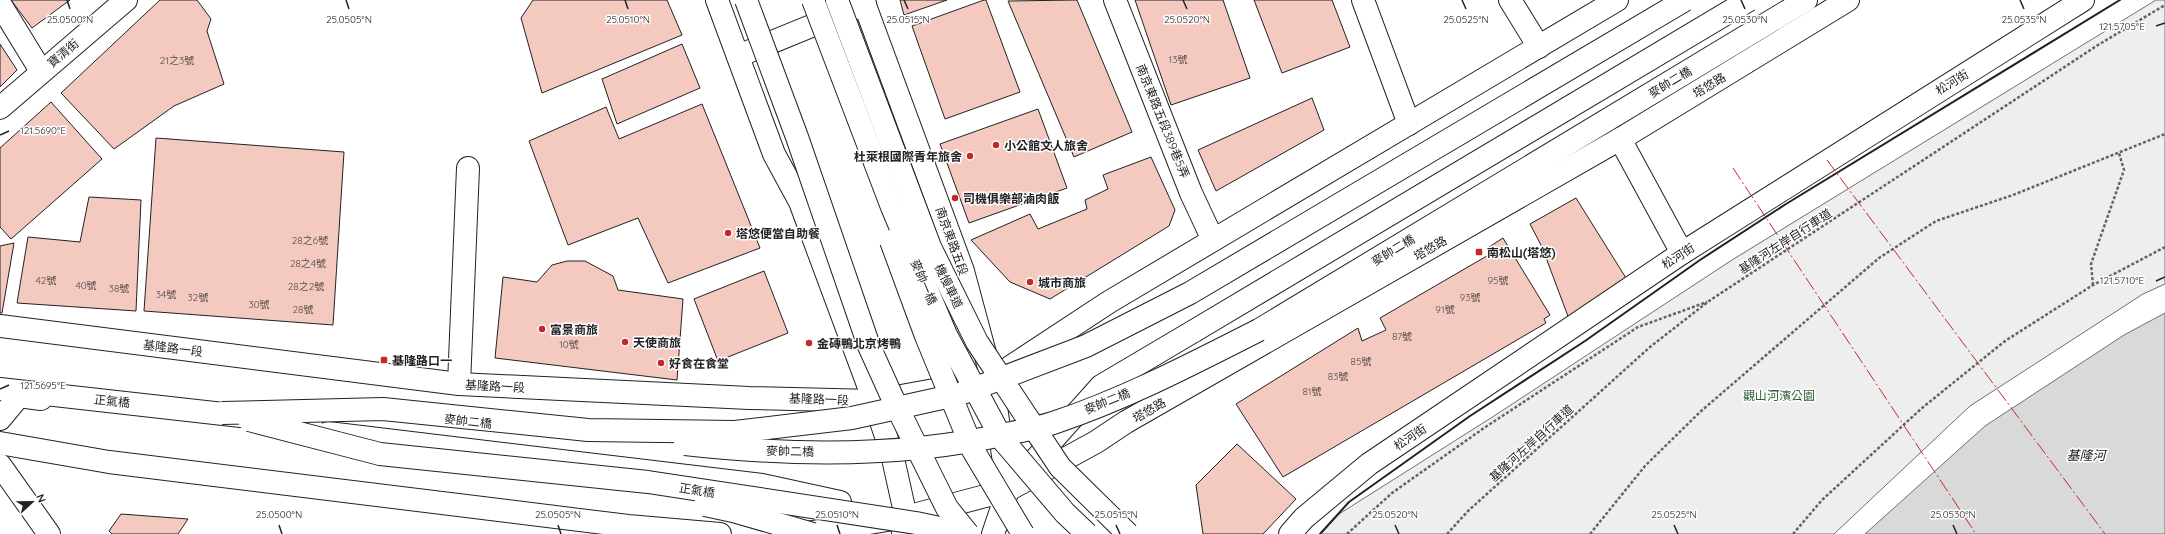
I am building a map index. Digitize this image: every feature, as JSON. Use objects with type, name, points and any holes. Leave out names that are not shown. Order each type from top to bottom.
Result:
[{"type":"main road","name":"寶清街","points":[[0,108],[41,71],[126,0]]},
{"type":"main road","points":[[717,0],[774,154],[800,202],[874,401],[892,454],[904,526]]},
{"type":"main road","points":[[746,0],[798,137],[869,346],[893,399],[947,508],[968,534]]},
{"type":"main road","name":"麥帥一橋","points":[[801,0],[926,336],[970,443],[1023,534]]},
{"type":"main road","name":"麥帥一橋","points":[[813,0],[892,207],[946,334],[1002,438],[1065,513],[1087,534]]},
{"type":"main road","name":"機慢車道","points":[[837,0],[930,247],[977,342],[1060,467],[1128,534]]},
{"type":"main road","name":"南京東路五段389巷5弄","points":[[1115,0],[1191,193],[1213,240]]},
{"type":"main road","points":[[1363,0],[1409,124]]},
{"type":"main road","points":[[1510,0],[1539,47]]},
{"type":"main road","points":[[992,379],[1109,302],[1617,0]]},
{"type":"main road","name":"麥帥二橋","points":[[222,413],[383,409],[588,430],[735,432],[852,418],[960,394],[1086,346],[1190,293],[1685,0]]},
{"type":"main road","points":[[993,534],[1008,490],[1101,386],[1749,0]]},
{"type":"main road","name":"麥帥二橋","points":[[311,424],[371,410],[741,451],[861,453],[965,444],[1052,424],[1153,383],[1259,330],[1806,0]]},
{"type":"main road","name":"塔悠路","points":[[904,526],[1008,490],[1096,442],[1133,418],[1620,139],[1848,0]]},
{"type":"main road","name":"松河街","points":[[1290,534],[1304,518],[1369,464],[1682,253],[2083,0]]},
{"type":"main road","points":[[738,56],[864,2]]},
{"type":"main road","name":"南京東路五段","points":[[864,2],[963,271],[992,379],[1008,490]]},
{"type":"main road","points":[[0,4],[41,71]]},
{"type":"main road","points":[[1620,139],[1682,253]]},
{"type":"main road","points":[[459,384],[468,168]]},
{"type":"main road","name":"基隆路一段","points":[[0,326],[459,384],[741,397],[874,401],[992,379]]},
{"type":"main road","name":"正氣橋","points":[[0,388],[222,413],[380,454],[648,482],[916,523],[968,534]]},
{"type":"main road","name":"正氣橋","points":[[0,388],[311,424],[367,451],[586,480],[733,511],[813,534]]},
{"type":"main road","points":[[0,419],[19,396],[762,485],[904,526]]},
{"type":"main road","points":[[0,443],[109,462],[627,530],[720,534]]},
{"type":"main road","points":[[0,465],[49,534]]},
{"type":"main road","points":[[800,534],[904,526]]},
{"type":"path","name":"基隆河左岸自行車道","points":[[1447,534],[1468,511],[1650,347],[1709,301],[2098,45],[2165,4]]},
{"type":"path","points":[[1590,534],[1645,466],[1700,412],[1879,258],[1936,221],[2013,195],[2165,134]]},
{"type":"path","points":[[2093,284],[2091,264],[2124,170],[2119,153]]},
{"type":"path","points":[[1793,534],[1822,500],[1922,408],[2005,341],[2093,284],[2165,247]]},
{"type":"path","points":[[1347,534],[1392,494],[1484,428],[1638,327],[1709,301]]},
{"type":"green space","name":"觀山河濱公園","points":[[2156,0],[2165,0],[2165,284],[2143,294],[1970,406],[1834,534],[1321,534],[1339,514],[1494,416],[1732,260]]},
{"type":"water","name":"基隆河","points":[[2165,313],[2165,534],[1865,534],[1985,426],[2124,335]]},
{"type":"building","points":[[11,0],[70,0],[32,28]]},
{"type":"building","points":[[160,0],[197,0],[211,19],[207,31],[224,84],[174,106],[114,149],[61,93]]},
{"type":"building","points":[[533,0],[667,0],[682,35],[542,93],[521,18]]},
{"type":"building","points":[[900,0],[947,0],[904,15]]},
{"type":"building","points":[[986,0],[1020,92],[945,119],[912,26]]},
{"type":"building","points":[[1077,0],[1132,132],[1074,157],[1008,1]]},
{"type":"building","points":[[1135,0],[1223,0],[1250,78],[1171,105]]},
{"type":"building","points":[[1254,0],[1332,0],[1350,47],[1282,73]]},
{"type":"building","points":[[0,44],[17,70],[0,87]]},
{"type":"building","points":[[682,44],[700,88],[617,124],[602,79]]},
{"type":"building","points":[[1312,98],[1324,130],[1216,191],[1198,150]]},
{"type":"building","points":[[51,102],[102,159],[11,239],[0,227],[0,148]]},
{"type":"building","points":[[702,104],[760,248],[668,283],[638,218],[568,245],[529,141],[606,107],[619,139]]},
{"type":"building","points":[[1038,109],[1067,188],[969,223],[940,144]]},
{"type":"building","points":[[156,138],[344,152],[333,325],[144,311]]},
{"type":"building","points":[[1151,157],[1175,210],[1169,226],[1050,299],[1010,282],[971,240],[1030,214],[1038,229],[1087,209],[1085,200],[1108,189],[1103,175]]},
{"type":"building","points":[[89,197],[141,200],[136,311],[17,303],[28,237],[80,242]]},
{"type":"building","points":[[1576,198],[1626,278],[1614,285],[1617,292],[1569,319],[1542,247],[1530,224]]},
{"type":"building","points":[[1503,238],[1550,315],[1544,319],[1546,323],[1283,477],[1236,404],[1358,328],[1362,341],[1386,330],[1380,318],[1492,253],[1489,247]]},
{"type":"building","points":[[14,243],[2,313],[0,313],[0,246]]},
{"type":"building","points":[[567,261],[585,261],[613,276],[618,290],[683,299],[677,380],[495,358],[503,277],[537,282],[552,265]]},
{"type":"building","points":[[764,271],[788,333],[718,361],[694,299]]},
{"type":"building","points":[[1237,444],[1296,499],[1263,534],[1203,534],[1196,485]]},
{"type":"building","points":[[121,514],[188,519],[178,534],[112,534],[109,531]]},
{"type":"wall","points":[[1320,534],[1349,502],[1470,416],[1585,341],[1700,260],[1786,204],[2120,0]]},
{"type":"power","points":[[1827,160],[2105,534]]},
{"type":"power","points":[[1733,168],[1976,534]]},
{"type":"place","name":"小公館文人旅舍","points":[[996,145]]},
{"type":"place","name":"杜萊根國際青年旅舍","points":[[970,156]]},
{"type":"place","name":"司機俱樂部滷肉飯","points":[[955,198]]},
{"type":"place","name":"塔悠便當自助餐","points":[[728,233]]},
{"type":"place","name":"南松山(塔悠)","points":[[1479,252]]},
{"type":"place","name":"城市商旅","points":[[1030,282]]},
{"type":"place","name":"富景商旅","points":[[542,329]]},
{"type":"place","name":"天使商旅","points":[[625,342]]},
{"type":"place","name":"金磚鴨北京烤鴨","points":[[809,343]]},
{"type":"place","name":"基隆路口一","points":[[384,360]]},
{"type":"place","name":"好食在食堂","points":[[661,363]]}]
